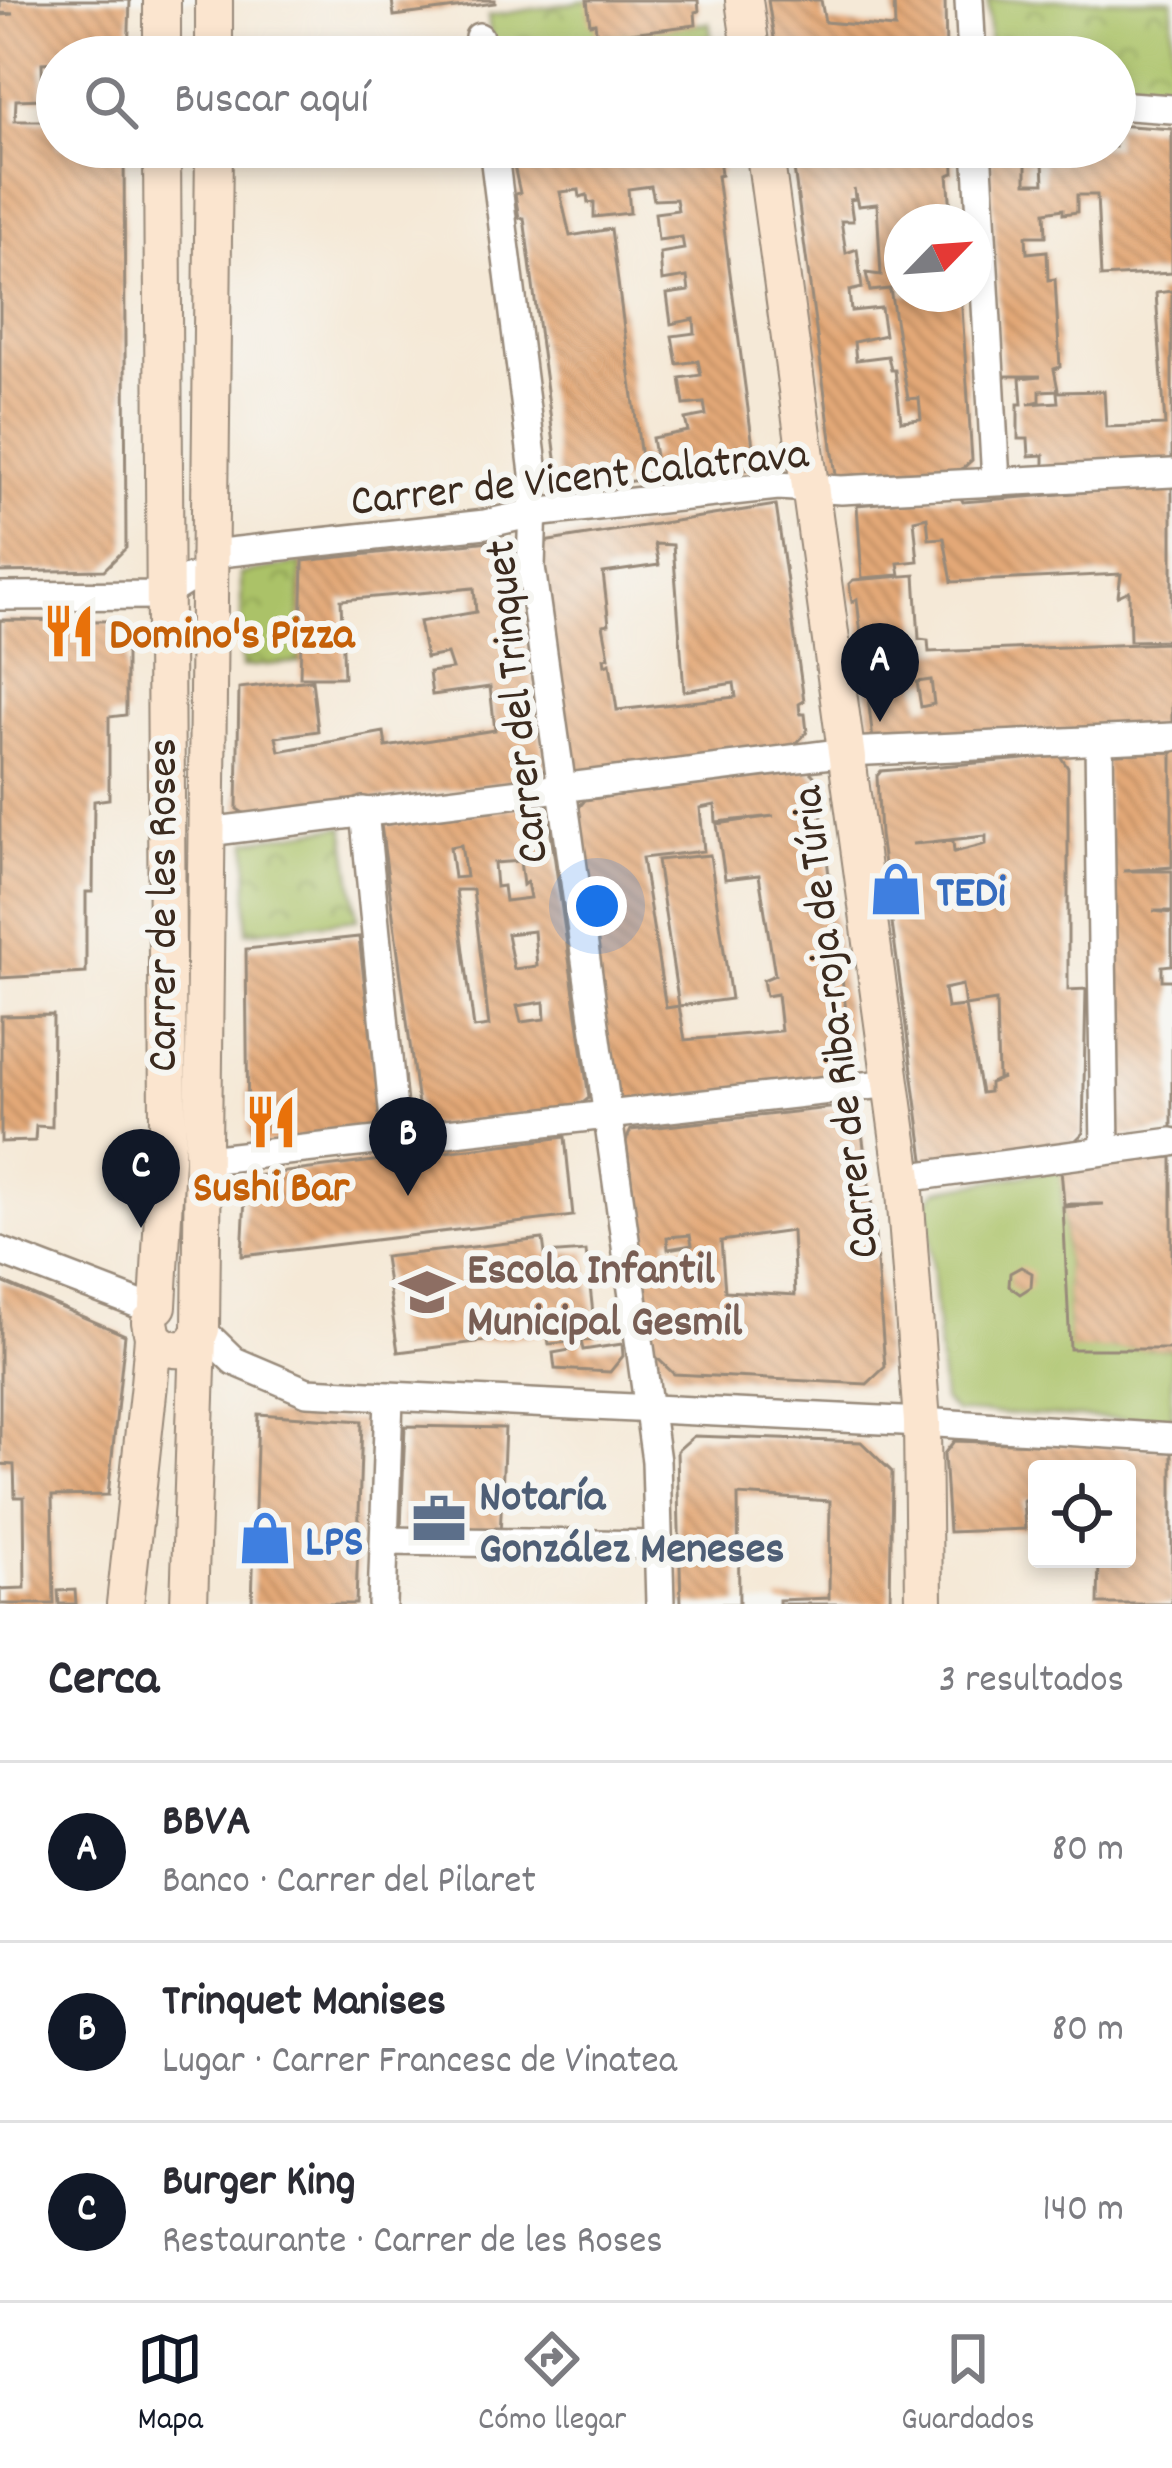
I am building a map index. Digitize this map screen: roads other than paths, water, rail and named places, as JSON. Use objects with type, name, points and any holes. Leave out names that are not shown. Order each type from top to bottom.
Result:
[{"type":"main road","points":[[162,0],[162,36]]},
{"type":"main road","points":[[214,0],[214,36]]},
{"type":"main road","points":[[744,0],[749,36]]},
{"type":"main road","name":"Carrer de les Roses","points":[[163,168],[208,832],[206,1160],[189,1604]]},
{"type":"main road","name":"Carrer de les Roses","points":[[125,1604],[155,1318],[168,1124],[167,703],[187,565],[213,168]]},
{"type":"main road","name":"Carrer de Riba-roja de Túria","points":[[767,168],[904,1178],[922,1422],[923,1604]]},
{"type":"main road","points":[[155,1318],[176,1350],[184,1349],[200,1329]]},
{"type":"street","points":[[969,0],[971,36]]},
{"type":"street","points":[[1136,106],[1172,109]]},
{"type":"street","name":"Carrer del Trinquet","points":[[496,168],[535,473],[531,567],[656,1461],[660,1604]]},
{"type":"street","points":[[978,168],[996,481]]},
{"type":"street","name":"Carrer de Vicent Calatrava","points":[[0,596],[534,513],[778,486],[809,489],[1172,473]]},
{"type":"street","points":[[208,832],[848,752],[1172,737]]},
{"type":"street","points":[[1099,742],[1105,1150]]},
{"type":"street","points":[[364,811],[396,1140]]},
{"type":"street","points":[[206,1160],[892,1083]]},
{"type":"street","points":[[904,1178],[1172,1142]]},
{"type":"street","points":[[0,1251],[155,1318]]},
{"type":"street","points":[[200,1329],[234,1361],[307,1392],[1172,1438]]},
{"type":"street","points":[[382,1604],[389,1398]]},
{"type":"street","points":[[385,1541],[658,1545]]},
{"type":"place","name":"Domino's Pizza","points":[[69,631]]},
{"type":"place","name":"BBVA","points":[[880,722]]},
{"type":"place","name":"TEDi","points":[[896,889]]},
{"type":"place","name":"Sushi Bar","points":[[271,1122]]},
{"type":"place","name":"Trinquet Manises","points":[[408,1196]]},
{"type":"place","name":"Burger King","points":[[141,1228]]},
{"type":"place","name":"Escola Infantil Municipal Gesmil","points":[[427,1292]]},
{"type":"place","name":"Notaría González Meneses","points":[[439,1519]]},
{"type":"place","name":"LPS","points":[[265,1538]]}]
